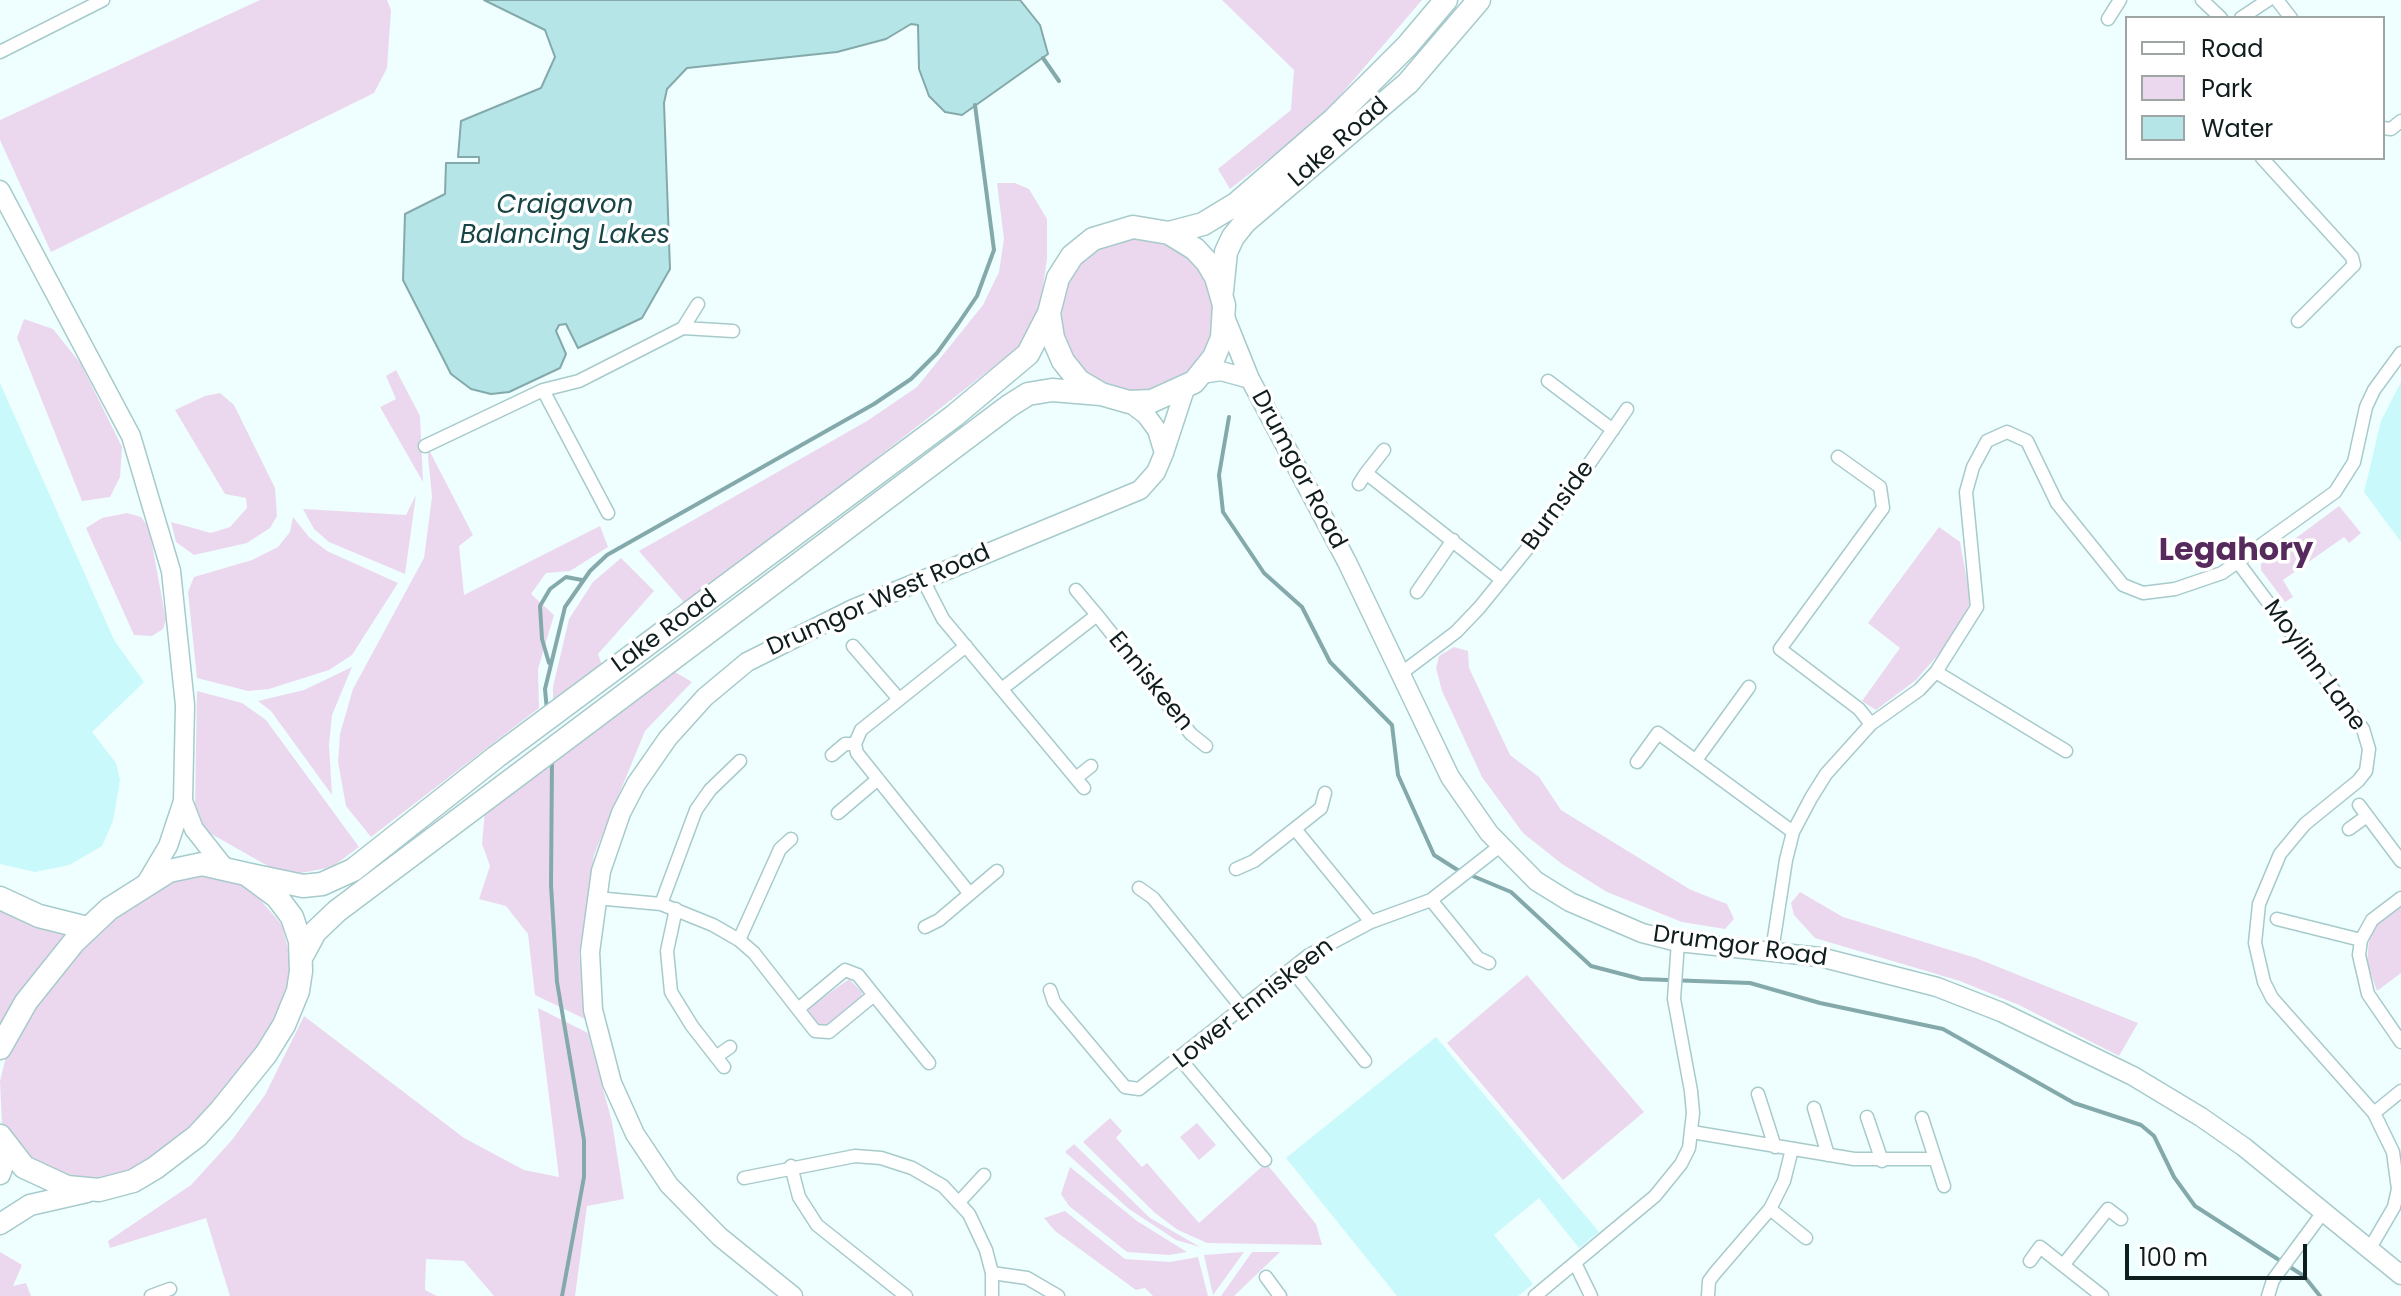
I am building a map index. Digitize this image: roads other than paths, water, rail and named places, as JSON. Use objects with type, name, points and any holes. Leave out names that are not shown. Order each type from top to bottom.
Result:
[{"type":"highway","name":"Lake Road","points":[[1169,233],[1203,224],[1236,204],[1333,120],[1407,46],[1446,0]]},
{"type":"highway","name":"Lake Road","points":[[1222,293],[1226,252],[1245,222],[1408,83],[1479,0]]},
{"type":"highway","points":[[1133,227],[1169,233],[1195,249],[1207,262],[1222,293],[1225,317],[1222,338],[1193,381],[1152,401],[1129,402],[1101,394],[1079,381],[1063,361],[1053,338],[1049,313],[1058,278],[1072,256],[1093,239],[1133,227]]},
{"type":"highway","name":"Lake Road","points":[[0,1048],[41,980],[87,928],[146,883],[187,866],[224,867],[290,885],[322,884],[337,879],[378,851],[548,718],[954,416],[1028,354],[1049,313]]},
{"type":"highway","name":"Lake Road","points":[[302,956],[315,932],[337,911],[1009,406],[1028,394],[1052,390],[1101,394]]},
{"type":"highway","points":[[4,1143],[35,1175],[53,1183],[99,1190],[133,1181],[155,1168],[197,1136],[237,1092],[266,1054],[292,1009],[302,956],[297,931],[286,908],[246,874]]},
{"type":"highway","points":[[0,898],[39,916],[87,928]]},
{"type":"main road","points":[[0,1174],[4,1143]]},
{"type":"main road","points":[[0,1224],[44,1200],[99,1190]]},
{"type":"street","points":[[0,52],[103,0]]},
{"type":"street","points":[[2108,19],[2120,0]]},
{"type":"street","points":[[2202,0],[2219,16]]},
{"type":"street","points":[[2244,16],[2268,0]]},
{"type":"street","points":[[2277,0],[2289,16]]},
{"type":"street","points":[[2264,160],[2352,257],[2354,265],[2298,321]]},
{"type":"street","points":[[0,190],[131,436],[161,529],[177,605],[186,744],[183,801],[168,846],[146,883]]},
{"type":"street","points":[[683,328],[698,304]]},
{"type":"street","name":"Drumgor Road","points":[[1225,317],[1250,379],[1347,562],[1450,777],[1500,846],[1536,881],[1570,902],[1642,933],[1678,942],[1772,951],[1849,963],[1937,987],[2064,1041],[2133,1076],[2201,1117],[2324,1211],[2401,1275]]},
{"type":"street","points":[[425,446],[543,390],[579,381],[683,328],[733,331]]},
{"type":"street","points":[[1772,951],[1793,832],[1826,774],[1871,724],[1919,690],[1936,672],[1977,607],[1966,492],[1978,456],[1987,441],[1999,433],[2015,433],[2027,441],[2057,503],[2116,577],[2132,590],[2154,594],[2222,573],[2335,492],[2347,478],[2354,462],[2366,407],[2378,381],[2401,353]]},
{"type":"street","name":"Drumgor Road","points":[[1193,381],[1221,371],[1250,379]]},
{"type":"street","name":"Drumgor West Road","points":[[793,1296],[720,1237],[689,1206],[652,1161],[622,1110],[593,1010],[590,952],[596,898],[610,842],[636,784],[668,738],[722,681],[747,662],[853,609],[1130,496],[1149,482],[1193,381]]},
{"type":"street","points":[[1548,381],[1613,430]]},
{"type":"street","points":[[543,390],[608,513]]},
{"type":"street","points":[[1129,402],[1157,430],[1164,453]]},
{"type":"street","name":"Burnside","points":[[1399,675],[1456,632],[1502,580],[1549,522],[1627,409]]},
{"type":"street","points":[[1384,450],[1362,478],[1453,540],[1502,580]]},
{"type":"street","points":[[1838,457],[1880,487],[1883,508],[1780,649],[1859,709],[1871,724]]},
{"type":"street","points":[[1417,592],[1453,540]]},
{"type":"street","name":"Moylinn Lane","points":[[2237,561],[2363,729],[2369,749],[2366,771],[2305,824],[2280,854],[2259,904],[2255,943],[2264,982],[2272,998],[2374,1113],[2393,1152],[2398,1189],[2394,1207],[2370,1248]]},
{"type":"street","points":[[923,580],[943,619],[1080,783],[1091,766]]},
{"type":"street","name":"Enniskeen","points":[[1076,590],[1191,734],[1206,746]]},
{"type":"street","name":"Enniskeen","points":[[1003,688],[1097,615]]},
{"type":"street","points":[[853,646],[898,698]]},
{"type":"street","points":[[966,646],[861,730],[855,744],[857,753],[970,894]]},
{"type":"street","points":[[1936,672],[2066,751]]},
{"type":"street","points":[[1696,760],[1749,687]]},
{"type":"street","points":[[1637,762],[1658,733],[1793,832]]},
{"type":"street","points":[[832,755],[845,744],[855,744]]},
{"type":"street","points":[[661,904],[696,810],[710,790],[740,761]]},
{"type":"street","points":[[838,813],[878,779]]},
{"type":"street","points":[[1236,869],[1254,861],[1321,808],[1325,793]]},
{"type":"street","points":[[183,801],[194,829],[224,867]]},
{"type":"street","points":[[2359,805],[2401,861]]},
{"type":"street","points":[[2349,829],[2367,816]]},
{"type":"street","points":[[1295,829],[1371,922]]},
{"type":"street","points":[[739,940],[780,849],[791,839]]},
{"type":"street","name":"Lower Enniskeen","points":[[1050,990],[1064,1014],[1125,1087],[1128,1095],[1147,1086],[1181,1060],[1291,969],[1371,922],[1431,900],[1500,846]]},
{"type":"street","points":[[925,927],[997,871]]},
{"type":"street","points":[[1139,888],[1153,898],[1242,1008]]},
{"type":"street","points":[[596,898],[661,904],[739,940],[815,1031],[829,1032],[874,995]]},
{"type":"street","points":[[2401,898],[2372,920],[2361,940],[2362,980],[2401,1042]]},
{"type":"street","points":[[1431,900],[1478,958],[1489,963]]},
{"type":"street","points":[[676,909],[667,951],[671,992],[720,1062],[730,1047]]},
{"type":"street","points":[[2277,919],[2361,940]]},
{"type":"street","points":[[1539,1295],[1669,1181],[1681,1164],[1692,1132],[1689,1078],[1674,999],[1678,942]]},
{"type":"street","points":[[1291,969],[1363,1051]]},
{"type":"street","points":[[798,1009],[845,970],[858,975],[929,1063]]},
{"type":"street","points":[[1181,1060],[1265,1160]]},
{"type":"street","points":[[2374,1113],[2401,1091]]},
{"type":"street","points":[[1758,1094],[1775,1147]]},
{"type":"street","points":[[1814,1108],[1828,1155]]},
{"type":"street","points":[[1867,1117],[1882,1161]]},
{"type":"street","points":[[1922,1118],[1944,1186]]},
{"type":"street","points":[[1692,1132],[1828,1155],[1882,1161],[1935,1159]]},
{"type":"street","points":[[1708,1296],[1709,1281],[1770,1209],[1784,1181],[1792,1149]]},
{"type":"street","points":[[744,1178],[791,1166],[855,1156],[881,1158],[912,1168],[960,1201],[981,1240],[992,1273],[992,1296]]},
{"type":"street","points":[[791,1166],[799,1197],[817,1225],[906,1296]]},
{"type":"street","points":[[960,1201],[984,1175]]},
{"type":"street","points":[[1770,1209],[1806,1238]]},
{"type":"street","points":[[2064,1264],[2108,1209],[2121,1219]]},
{"type":"street","points":[[2268,1296],[2273,1280],[2324,1211]]},
{"type":"street","points":[[2030,1261],[2040,1247],[2064,1264],[2096,1294]]},
{"type":"street","points":[[1576,1265],[1591,1296]]},
{"type":"street","points":[[992,1273],[1027,1278],[1058,1296]]},
{"type":"street","points":[[1266,1277],[1280,1296]]},
{"type":"street","points":[[151,1296],[170,1289]]},
{"type":"water","name":"Craigavon Balancing Lakes","points":[[484,0],[1020,0],[1040,25],[1048,54],[962,115],[945,112],[929,96],[919,69],[918,25],[911,24],[886,39],[837,52],[687,68],[667,89],[664,103],[670,269],[642,318],[578,348],[566,324],[559,325],[556,331],[566,354],[560,368],[509,392],[491,394],[471,389],[451,374],[403,280],[405,214],[445,194],[446,163],[479,163],[479,157],[458,157],[461,121],[541,88],[555,57],[545,30]]},
{"type":"waterway","points":[[1043,58],[1059,81]]},
{"type":"waterway","points":[[547,711],[545,689],[565,607],[590,571],[607,555],[874,404],[911,379],[937,353],[958,324],[977,296],[994,250],[975,105]]},
{"type":"waterway","points":[[1229,417],[1219,475],[1223,512],[1264,573],[1302,607],[1330,662],[1392,725],[1398,775],[1434,855],[1456,869],[1511,892],[1591,966],[1641,979],[1750,983],[1820,1003],[1943,1029],[2074,1103],[2141,1125],[2154,1136],[2174,1177],[2195,1206],[2304,1276],[2320,1296]]},
{"type":"waterway","points":[[549,663],[542,639],[540,606],[550,589],[566,577],[582,580]]},
{"type":"waterway","points":[[552,759],[551,885],[557,982],[584,1140],[584,1177],[562,1296]]},
{"type":"district","name":"Legahory","points":[[2236,552]]}]
